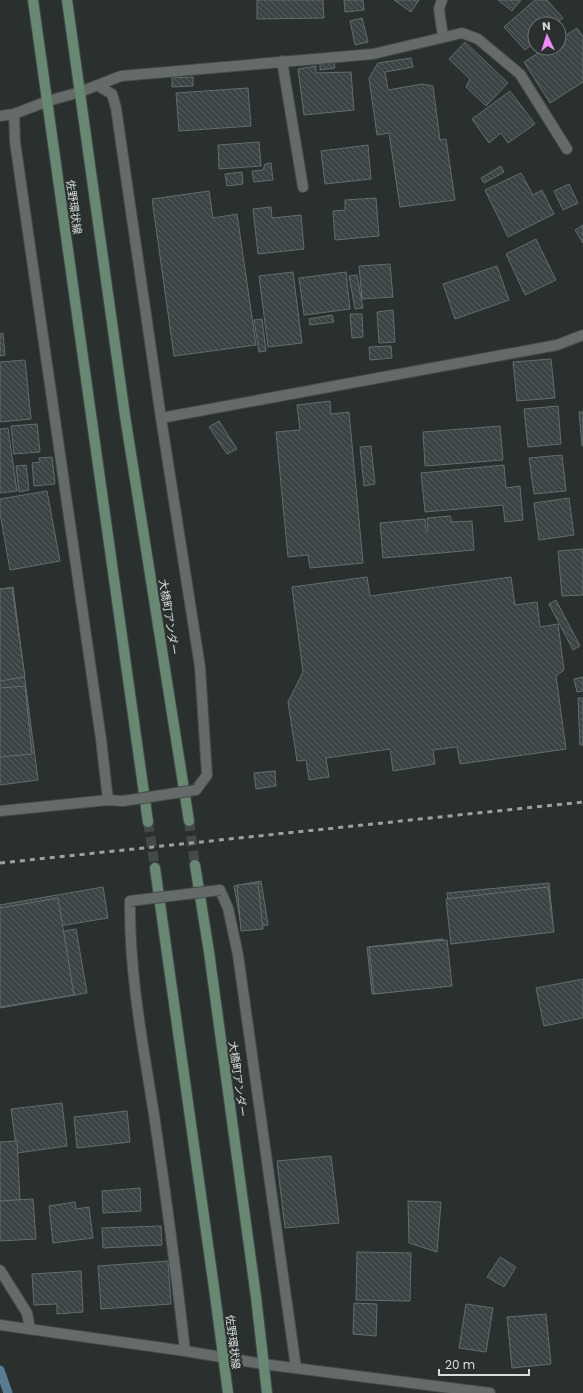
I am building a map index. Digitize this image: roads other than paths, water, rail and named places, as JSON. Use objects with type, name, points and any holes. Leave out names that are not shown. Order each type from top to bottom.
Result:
[{"type":"main road","name":"佐野環状線","points":[[33,0],[148,822]]},
{"type":"main road","name":"佐野環状線","points":[[67,0],[125,416]]},
{"type":"main road","name":"大橋町アンダー","points":[[125,416],[189,821]]},
{"type":"main road","name":"大橋町アンダー","points":[[195,866],[209,952],[256,1297],[263,1364]]},
{"type":"main road","name":"佐野環状線","points":[[155,868],[228,1393]]},
{"type":"main road","points":[[263,1364],[267,1393]]},
{"type":"street","points":[[442,0],[439,9],[443,38]]},
{"type":"street","points":[[0,116],[14,114],[48,101],[80,92],[121,76],[373,54],[462,33],[478,38],[520,74],[567,150]]},
{"type":"street","points":[[282,61],[303,187]]},
{"type":"street","points":[[0,811],[108,800],[123,801],[196,790],[207,775],[200,668],[161,418],[116,108],[112,94],[97,85]]},
{"type":"street","points":[[14,114],[15,142],[101,739],[108,800]]},
{"type":"street","points":[[161,418],[557,345],[583,334]]},
{"type":"street","points":[[185,1351],[138,1002],[131,936],[130,901],[220,890],[228,908],[238,956],[296,1368]]},
{"type":"street","points":[[0,1270],[27,1313],[30,1329]]},
{"type":"street","points":[[0,1325],[185,1351],[263,1364],[490,1393]]},
{"type":"waterway","points":[[0,1370],[8,1393]]},
{"type":"tunnel","points":[[189,821],[195,865]]},
{"type":"tunnel","points":[[148,822],[155,868]]},
{"type":"railway","points":[[0,863],[583,802]]}]
